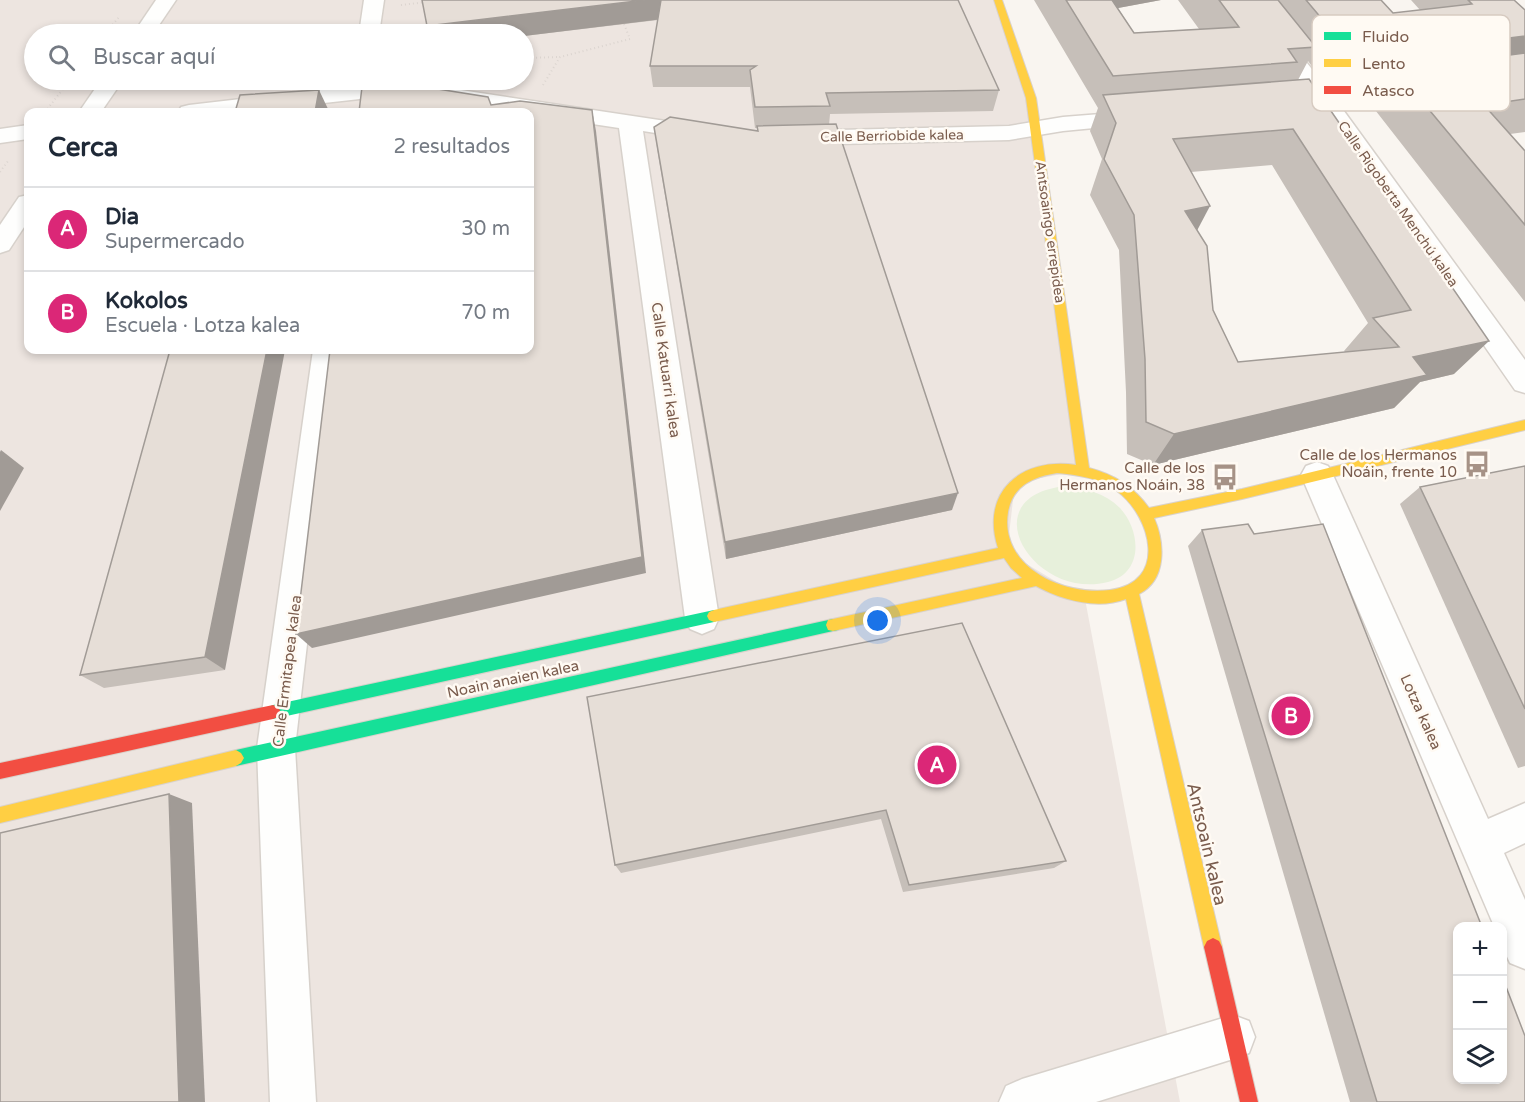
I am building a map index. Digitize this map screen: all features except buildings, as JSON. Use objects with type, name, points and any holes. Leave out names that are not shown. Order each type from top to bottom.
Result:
[{"type":"street","points":[[150,24],[166,0]]},
{"type":"street","points":[[370,24],[374,0]]},
{"type":"street","name":"Antsoaingo errepidea","points":[[998,0],[1031,98],[1083,470]]},
{"type":"street","name":"Calle Rigoberta Menchú kalea","points":[[1246,0],[1312,84]]},
{"type":"street","points":[[93,108],[105,90]]},
{"type":"street","points":[[229,108],[421,91],[532,108]]},
{"type":"street","points":[[1258,108],[1312,104]]},
{"type":"street","points":[[534,108],[717,135]]},
{"type":"street","name":"Calle Rigoberta Menchú kalea","points":[[1333,111],[1525,382]]},
{"type":"street","name":"Calle Berriobide kalea","points":[[772,138],[997,133],[1063,124],[1155,117]]},
{"type":"street","name":"Calle Katuarri kalea","points":[[630,123],[702,618]]},
{"type":"street","points":[[0,136],[24,133]]},
{"type":"street","points":[[0,244],[24,209]]},
{"type":"street","name":"Calle Ermitapea kalea","points":[[293,1102],[276,748],[326,354]]},
{"type":"street","points":[[1148,514],[1317,476],[1525,424]]},
{"type":"street","points":[[1057,468],[1083,470],[1113,481],[1132,494],[1148,514],[1154,528],[1157,555],[1149,580],[1132,594],[1085,599],[1056,592],[1034,581],[1007,552],[998,527],[1001,505],[1016,483],[1035,472],[1057,468]]},
{"type":"street","name":"Lotza kalea","points":[[1317,476],[1525,948]]},
{"type":"street","name":"Noain anaien kalea","points":[[0,771],[1007,552]]},
{"type":"street","name":"Noain anaien kalea","points":[[0,815],[276,748],[1034,581]]},
{"type":"street","name":"Antsoain kalea","points":[[1132,594],[1249,1102]]},
{"type":"street","points":[[1479,843],[1525,823]]},
{"type":"street","points":[[1022,1102],[1233,1037]]},
{"type":"path","points":[[398,6],[433,2]]},
{"type":"path","points":[[534,58],[560,57],[630,39],[624,24]]},
{"type":"path","points":[[542,85],[560,57]]},
{"type":"path","points":[[48,108],[62,90]]},
{"type":"shaded area","points":[[0,0],[998,0],[1031,98],[1083,470],[1015,483],[1007,552],[1085,599],[1180,1102],[0,1102]]},
{"type":"green space","points":[[1066,486],[1101,495],[1120,508],[1127,517],[1135,539],[1135,550],[1128,570],[1120,577],[1108,582],[1081,584],[1056,576],[1036,563],[1022,545],[1017,526],[1021,508],[1037,494]]},
{"type":"traffic: fast","points":[[273,712],[714,616]]},
{"type":"traffic: fast","points":[[236,758],[833,625]]},
{"type":"traffic: slow","points":[[998,0],[1031,98],[1083,470]]},
{"type":"traffic: slow","points":[[1148,514],[1242,494],[1525,425]]},
{"type":"traffic: slow","points":[[1057,468],[1091,473],[1115,483],[1135,499],[1145,513],[1156,546],[1155,562],[1149,576],[1138,587],[1121,595],[1100,598],[1077,596],[1054,589],[1033,578],[1016,564],[1004,547],[999,527],[1006,497],[1019,480],[1026,476],[1057,468]]},
{"type":"traffic: slow","points":[[714,616],[1007,552]]},
{"type":"traffic: slow","points":[[833,625],[1034,581]]},
{"type":"traffic: slow","points":[[1132,594],[1213,947]]},
{"type":"traffic: slow","points":[[0,815],[236,758]]},
{"type":"traffic: jam","points":[[0,771],[273,712]]},
{"type":"traffic: jam","points":[[1213,947],[1249,1102]]},
{"type":"place","name":"Calle de los Hermanos Noáin, frente 10","points":[[1477,464]]},
{"type":"place","name":"Calle de los Hermanos Noáin, 38","points":[[1225,477]]},
{"type":"place","name":"Kokolos","points":[[1291,716]]},
{"type":"place","name":"Dia","points":[[937,765]]}]
